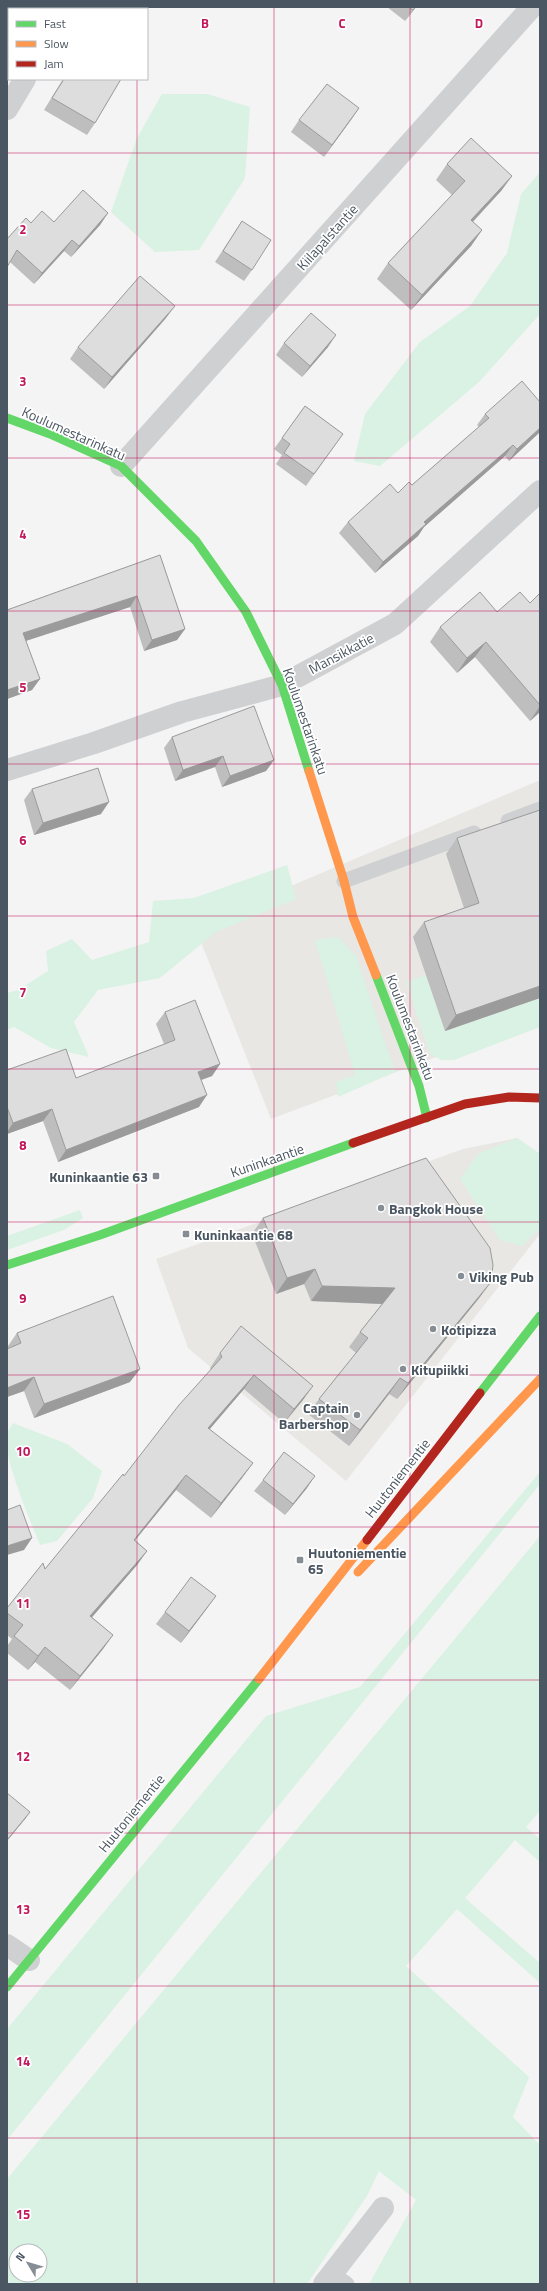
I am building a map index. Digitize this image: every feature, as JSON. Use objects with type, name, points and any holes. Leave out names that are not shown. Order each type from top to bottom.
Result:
[{"type":"street","name":"Kiilapalstantie","points":[[121,466],[532,7]]},
{"type":"street","points":[[7,109],[24,80]]},
{"type":"street","name":"Koulumestarinkatu","points":[[7,418],[50,434],[121,466],[196,542],[246,612],[282,685],[344,881],[353,917],[419,1086],[427,1118]]},
{"type":"street","name":"Mansikkatie","points":[[7,770],[94,743],[182,712],[282,685],[395,624],[540,490]]},
{"type":"street","name":"Kuninkaantie","points":[[7,1265],[100,1235],[337,1150],[373,1135],[465,1104],[509,1097],[540,1098]]},
{"type":"street","name":"Huutoniementie","points":[[7,1987],[277,1657],[540,1316]]},
{"type":"street","points":[[351,1579],[540,1379]]},
{"type":"street","name":"Huutoniementie","points":[[277,1657],[341,1590]]},
{"type":"street","points":[[7,1945],[29,1960]]},
{"type":"street","points":[[334,2280],[383,2208]]},
{"type":"lane","points":[[344,881],[540,809]]},
{"type":"shaded area","points":[[540,780],[540,1018],[271,1119],[195,927]]},
{"type":"shaded area","points":[[517,1138],[540,1154],[540,1234],[346,1481],[188,1348],[156,1259],[463,1149]]},
{"type":"green space","points":[[162,94],[207,94],[250,107],[245,178],[199,250],[155,252],[111,212],[137,138]]},
{"type":"green space","points":[[540,172],[540,314],[479,382],[380,466],[354,461],[365,414],[420,342],[470,306],[507,253],[521,194]]},
{"type":"green space","points":[[287,865],[296,899],[216,932],[160,978],[98,990],[74,1022],[89,1057],[51,1048],[14,1027],[7,1030],[7,993],[18,990],[48,971],[46,951],[72,939],[92,960],[149,942],[153,901],[194,898]]},
{"type":"green space","points":[[338,937],[356,956],[395,1072],[338,1097],[336,1082],[355,1075],[315,940]]},
{"type":"green space","points":[[426,975],[445,1031],[540,998],[540,1027],[454,1060],[441,1060],[430,1054],[406,982]]},
{"type":"green space","points":[[517,1138],[540,1154],[540,1228],[522,1246],[500,1240],[460,1179],[478,1154]]},
{"type":"green space","points":[[80,1210],[83,1218],[64,1230],[7,1250],[7,1236]]},
{"type":"green space","points":[[13,1423],[67,1444],[102,1471],[93,1498],[57,1541],[40,1545],[24,1506],[13,1473],[7,1444],[7,1434]]},
{"type":"green space","points":[[540,1472],[540,1484],[7,2140],[7,2029],[266,1716],[360,1687]]},
{"type":"green space","points":[[540,1536],[540,1811],[526,1827],[540,1839],[540,1862],[515,1840],[465,1898],[540,1963],[540,1983],[457,1909],[406,1966],[529,2077],[513,2117],[540,2145],[540,2284],[369,2284],[416,2200],[379,2171],[367,2196],[307,2284],[7,2284],[7,2179]]},
{"type":"building","points":[[63,80],[120,80],[95,123],[52,98]]},
{"type":"building","points":[[327,84],[359,108],[332,145],[299,120]]},
{"type":"building","points":[[471,138],[512,176],[471,220],[482,230],[422,295],[388,263],[465,181],[447,164]]},
{"type":"building","points":[[83,190],[108,213],[79,246],[72,240],[42,273],[17,250],[7,267],[7,239],[26,218],[31,223],[42,211],[54,222]]},
{"type":"building","points":[[242,221],[271,240],[252,270],[223,251]]},
{"type":"building","points":[[140,276],[175,306],[112,377],[78,347]]},
{"type":"building","points":[[311,313],[336,335],[310,366],[284,343]]},
{"type":"building","points":[[522,381],[540,402],[540,428],[517,449],[513,445],[424,522],[426,524],[383,562],[348,522],[390,484],[398,493],[409,482],[412,485],[489,418],[485,414]]},
{"type":"building","points":[[305,406],[343,434],[314,474],[284,453],[290,444],[282,438]]},
{"type":"building","points":[[160,555],[185,629],[152,640],[137,596],[23,633],[40,679],[7,690],[7,610]]},
{"type":"building","points":[[480,592],[497,612],[520,592],[530,603],[540,593],[540,705],[486,642],[467,658],[440,627]]},
{"type":"building","points":[[254,706],[274,760],[230,776],[223,756],[183,770],[172,737]]},
{"type":"building","points":[[98,768],[109,802],[43,823],[32,789]]},
{"type":"building","points":[[540,810],[540,986],[456,1015],[424,922],[479,903],[457,838]]},
{"type":"building","points":[[195,1000],[220,1064],[198,1072],[207,1095],[66,1150],[52,1109],[13,1123],[7,1107],[7,1070],[66,1049],[76,1078],[175,1040],[165,1012]]},
{"type":"building","points":[[426,1158],[490,1248],[493,1265],[491,1282],[408,1383],[400,1378],[360,1430],[319,1399],[368,1338],[360,1332],[395,1288],[322,1286],[315,1269],[287,1278],[263,1218]]},
{"type":"building","points":[[113,1296],[140,1369],[44,1404],[34,1377],[7,1388],[7,1349],[21,1343],[17,1333]]},
{"type":"building","points":[[241,1326],[313,1386],[294,1409],[254,1375],[208,1428],[253,1463],[221,1503],[186,1475],[134,1540],[147,1551],[90,1616],[113,1635],[80,1676],[45,1647],[38,1656],[14,1636],[23,1625],[7,1613],[7,1608],[43,1563],[45,1569],[123,1474],[124,1476],[179,1405],[222,1357],[220,1353]]},
{"type":"building","points":[[284,1452],[315,1476],[293,1504],[263,1480]]},
{"type":"building","points":[[20,1505],[32,1538],[7,1546],[7,1510]]},
{"type":"building","points":[[191,1577],[216,1596],[189,1631],[165,1612]]},
{"type":"building","points":[[7,1793],[30,1812],[7,1840]]},
{"type":"traffic: fast","points":[[7,418],[50,434],[121,466],[196,541],[246,612],[282,685],[309,771]]},
{"type":"traffic: fast","points":[[376,975],[419,1086],[427,1118]]},
{"type":"traffic: fast","points":[[7,1265],[100,1235],[353,1143]]},
{"type":"traffic: fast","points":[[480,1393],[540,1316]]},
{"type":"traffic: fast","points":[[7,1987],[259,1679]]},
{"type":"traffic: slow","points":[[309,771],[344,881],[353,917],[376,975]]},
{"type":"traffic: slow","points":[[358,1572],[540,1379]]},
{"type":"traffic: slow","points":[[259,1679],[367,1540]]},
{"type":"traffic: jam","points":[[353,1143],[465,1104],[509,1097],[540,1098]]},
{"type":"traffic: jam","points":[[367,1540],[480,1393]]},
{"type":"place","name":"Kuninkaantie 63","points":[[156,1176]]},
{"type":"place","name":"Bangkok House","points":[[381,1208]]},
{"type":"place","name":"Kuninkaantie 68","points":[[186,1234]]},
{"type":"place","name":"Viking Pub","points":[[461,1276]]},
{"type":"place","name":"Kotipizza","points":[[433,1329]]},
{"type":"place","name":"Kitupiikki","points":[[403,1369]]},
{"type":"place","name":"Captain Barbershop","points":[[357,1415]]},
{"type":"place","name":"Huutoniementie 65","points":[[300,1560]]}]
